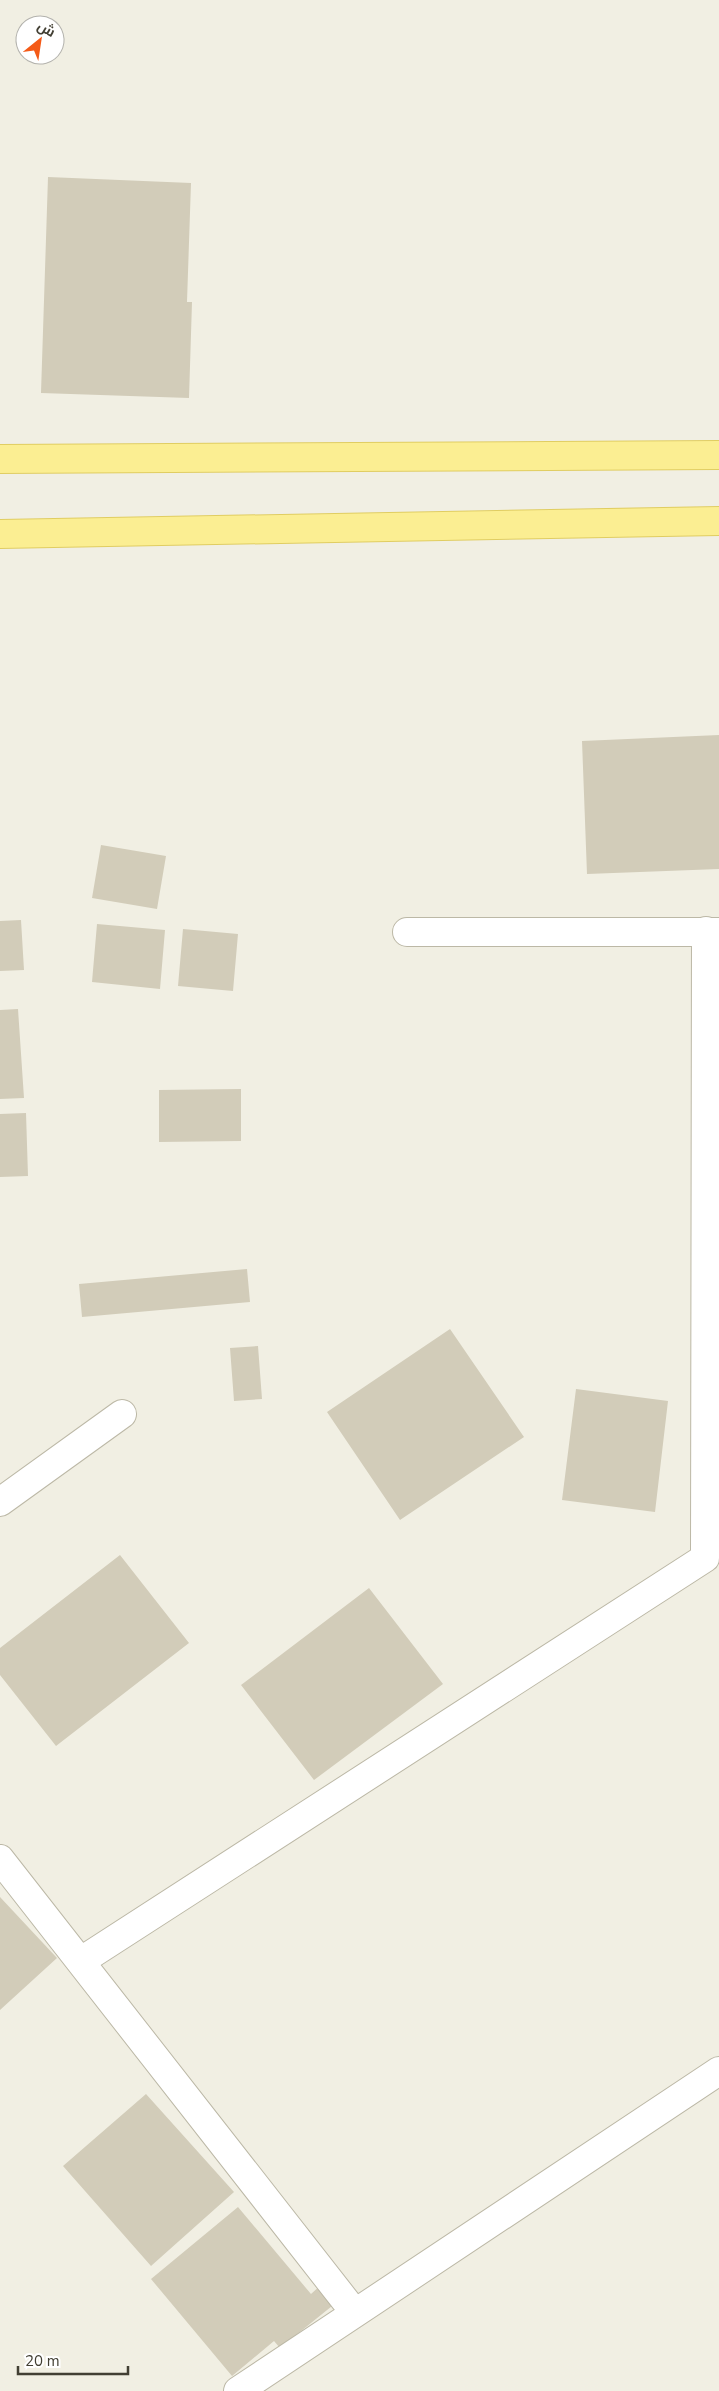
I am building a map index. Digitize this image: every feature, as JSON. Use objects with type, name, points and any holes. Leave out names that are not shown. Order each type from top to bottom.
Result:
[{"type":"main road","points":[[0,459],[719,455]]},
{"type":"main road","points":[[0,534],[719,521]]},
{"type":"street","points":[[81,1961],[705,1558],[713,932],[407,932]]},
{"type":"street","points":[[0,1502],[122,1414]]},
{"type":"street","points":[[0,1860],[355,2313]]},
{"type":"street","points":[[238,2391],[719,2071]]},
{"type":"building","points":[[48,177],[191,183],[187,302],[192,302],[189,398],[41,393]]},
{"type":"building","points":[[719,735],[719,869],[587,874],[582,741]]},
{"type":"building","points":[[101,845],[166,856],[157,909],[92,898]]},
{"type":"building","points":[[21,920],[24,970],[0,971],[0,921]]},
{"type":"building","points":[[97,924],[165,930],[160,989],[92,982]]},
{"type":"building","points":[[183,929],[238,934],[233,991],[178,986]]},
{"type":"building","points":[[18,1009],[24,1098],[0,1099],[0,1010]]},
{"type":"building","points":[[241,1089],[241,1141],[159,1142],[159,1090]]},
{"type":"building","points":[[26,1113],[28,1176],[0,1177],[0,1114]]},
{"type":"building","points":[[247,1269],[250,1302],[82,1317],[79,1284]]},
{"type":"building","points":[[450,1329],[524,1437],[400,1520],[327,1412]]},
{"type":"building","points":[[258,1346],[262,1399],[234,1401],[230,1348]]},
{"type":"building","points":[[576,1389],[668,1401],[655,1512],[562,1500]]},
{"type":"building","points":[[120,1555],[189,1643],[56,1746],[0,1675],[0,1648]]},
{"type":"building","points":[[369,1588],[443,1684],[314,1780],[241,1685]]},
{"type":"building","points":[[0,1897],[57,1958],[0,2010]]},
{"type":"building","points":[[146,2094],[234,2192],[151,2266],[63,2166]]},
{"type":"building","points":[[238,2207],[311,2294],[322,2284],[337,2302],[280,2348],[274,2341],[232,2376],[151,2279]]}]
